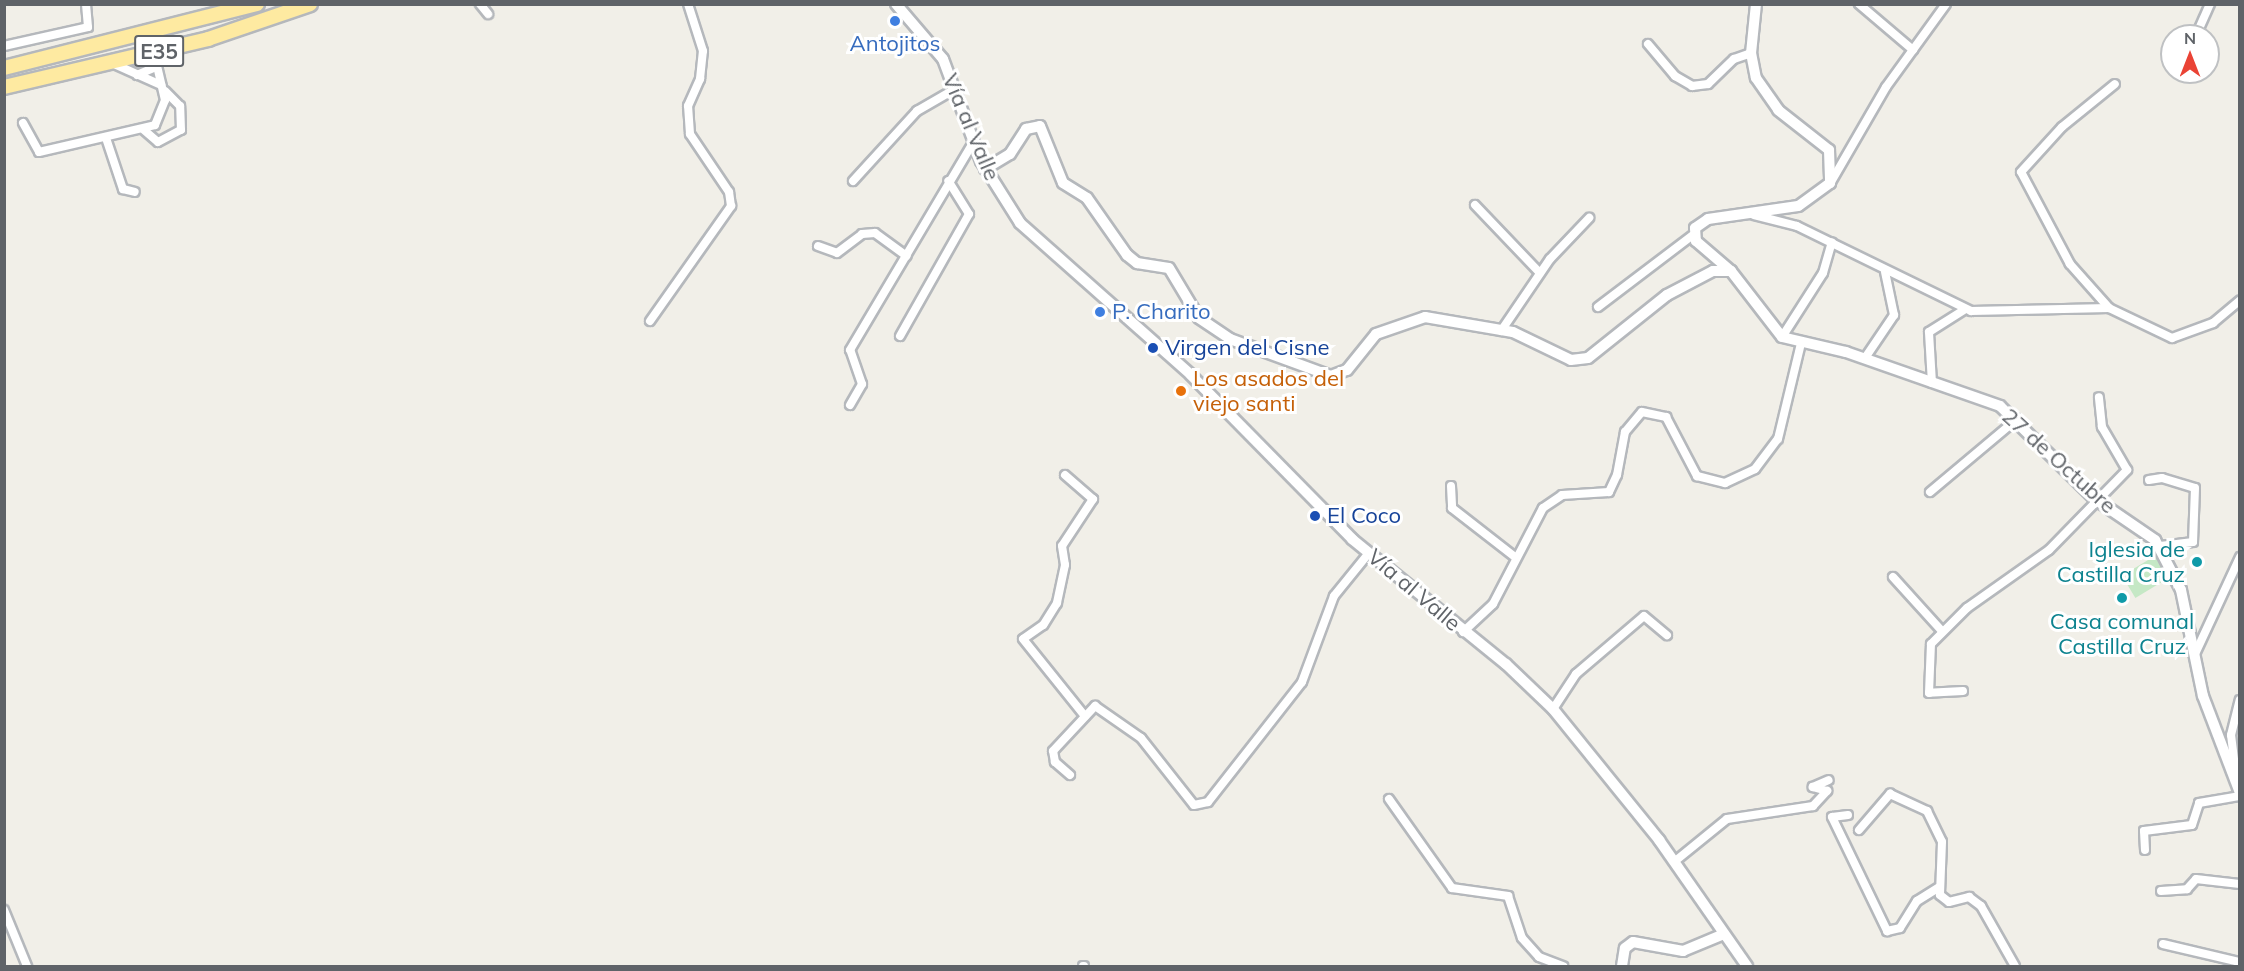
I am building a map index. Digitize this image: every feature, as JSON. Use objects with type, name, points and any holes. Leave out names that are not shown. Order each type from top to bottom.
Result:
[{"type":"highway","name":"E35","points":[[4,68],[257,4]]},
{"type":"highway","name":"E35","points":[[4,87],[154,52],[310,4]]},
{"type":"street","points":[[4,46],[92,25],[86,4]]},
{"type":"street","points":[[480,4],[488,14]]},
{"type":"street","points":[[650,321],[731,206],[729,192],[690,134],[687,106],[700,79],[703,51],[688,4]]},
{"type":"street","name":"Vía al Valle","points":[[896,4],[934,47],[955,89],[973,143],[985,169],[1037,241],[1146,333],[1369,553],[1553,709],[1674,862],[1747,966]]},
{"type":"street","points":[[1756,4],[1751,53],[1762,92],[1829,150],[1830,183]]},
{"type":"street","points":[[1859,4],[1913,50]]},
{"type":"street","points":[[1598,307],[1694,234],[1708,219],[1798,206],[1830,183],[1913,50],[1946,4]]},
{"type":"street","points":[[2201,24],[2210,4]]},
{"type":"street","points":[[1648,44],[1675,76],[1692,86],[1708,84],[1734,59],[1751,53]]},
{"type":"street","points":[[23,123],[39,152],[144,130],[159,120],[163,88],[154,52]]},
{"type":"street","points":[[112,63],[163,88],[180,106],[181,130],[158,142],[144,130]]},
{"type":"street","points":[[137,75],[156,67]]},
{"type":"street","points":[[2115,84],[2062,127],[2021,172],[2070,264],[2109,308],[2172,338],[2213,323],[2240,300]]},
{"type":"street","points":[[853,181],[917,111],[955,89]]},
{"type":"street","points":[[985,169],[1010,154],[1026,129],[1040,126],[1055,173],[1087,198],[1127,255],[1145,265],[1164,263],[1186,303],[1212,329],[1293,365],[1340,375],[1376,334],[1425,317],[1501,331],[1571,360],[1588,358],[1667,295],[1713,271],[1731,271]]},
{"type":"street","points":[[106,138],[123,189],[135,192]]},
{"type":"street","points":[[850,405],[862,384],[850,350],[908,256],[948,181],[973,143]]},
{"type":"street","points":[[900,336],[969,214],[948,181]]},
{"type":"street","points":[[1476,205],[1540,273]]},
{"type":"street","points":[[1741,214],[1765,216],[1832,242],[1885,272],[1965,310],[2109,308]]},
{"type":"street","points":[[1501,331],[1540,273],[1589,218]]},
{"type":"street","points":[[818,246],[837,253],[862,234],[875,233],[908,256]]},
{"type":"street","points":[[1694,234],[1731,271],[1782,337],[1823,273],[1832,242]]},
{"type":"street","points":[[1865,358],[1894,315],[1885,272]]},
{"type":"street","points":[[1932,383],[1929,332],[1965,310]]},
{"type":"street","name":"27 de Octubre","points":[[1782,337],[1865,358],[1981,398],[2017,419],[2095,499],[2162,546]]},
{"type":"street","points":[[1462,632],[1493,603],[1532,523],[1554,498],[1608,492],[1617,475],[1625,432],[1642,412],[1666,417],[1672,424],[1697,476],[1725,483],[1755,469],[1778,439],[1802,343]]},
{"type":"street","points":[[1963,691],[1932,694],[1927,689],[1931,644],[1942,631],[2049,550],[2095,499],[2127,470],[2102,427],[2099,397]]},
{"type":"street","points":[[1930,492],[2017,419]]},
{"type":"street","points":[[1065,475],[1094,499],[1062,546],[1065,565],[1057,603],[1043,625],[1023,639],[1085,716]]},
{"type":"street","points":[[2149,480],[2162,478],[2195,488],[2193,542],[2162,546],[2181,590],[2209,714],[2239,792]]},
{"type":"street","points":[[1451,486],[1452,508],[1515,557]]},
{"type":"street","points":[[1070,775],[1055,762],[1053,751],[1095,706],[1120,720],[1163,763],[1194,805],[1203,806],[1279,716],[1302,682],[1334,596],[1369,553]]},
{"type":"street","points":[[2195,654],[2240,557]]},
{"type":"street","points":[[1893,577],[1942,631]]},
{"type":"street","points":[[1553,709],[1576,674],[1644,616],[1666,635]]},
{"type":"street","points":[[2239,792],[2231,735],[2240,700]]},
{"type":"street","points":[[1674,862],[1727,819],[1814,807],[1827,791],[1813,787],[1829,780]]},
{"type":"street","points":[[2145,850],[2144,831],[2192,825],[2199,803],[2239,792]]},
{"type":"street","points":[[1858,830],[1872,819],[1883,796],[1900,795],[1918,805],[1940,832],[1938,888],[1943,900],[1969,897],[1981,906],[2015,966]]},
{"type":"street","points":[[1389,799],[1452,888],[1508,896],[1522,938],[1539,957],[1563,966]]},
{"type":"street","points":[[1848,815],[1832,817],[1887,931],[1900,928],[1917,901],[1938,888]]},
{"type":"street","points":[[2161,891],[2187,889],[2196,879],[2240,884]]},
{"type":"street","points":[[4,910],[27,966]]},
{"type":"street","points":[[1622,966],[1624,948],[1633,942],[1683,951],[1724,934]]},
{"type":"street","points":[[2163,944],[2240,962]]},
{"type":"green space","points":[[2158,554],[2171,576],[2135,598],[2122,576]]},
{"type":"place","name":"Antojitos","points":[[895,21]]},
{"type":"place","name":"P. Charito","points":[[1100,312]]},
{"type":"place","name":"Virgen del Cisne","points":[[1153,348]]},
{"type":"place","name":"Los asados del viejo santi","points":[[1181,391]]},
{"type":"place","name":"El Coco","points":[[1315,516]]},
{"type":"place","name":"Iglesia de Castilla Cruz","points":[[2197,562]]},
{"type":"place","name":"Casa comunal Castilla Cruz","points":[[2122,598]]}]
